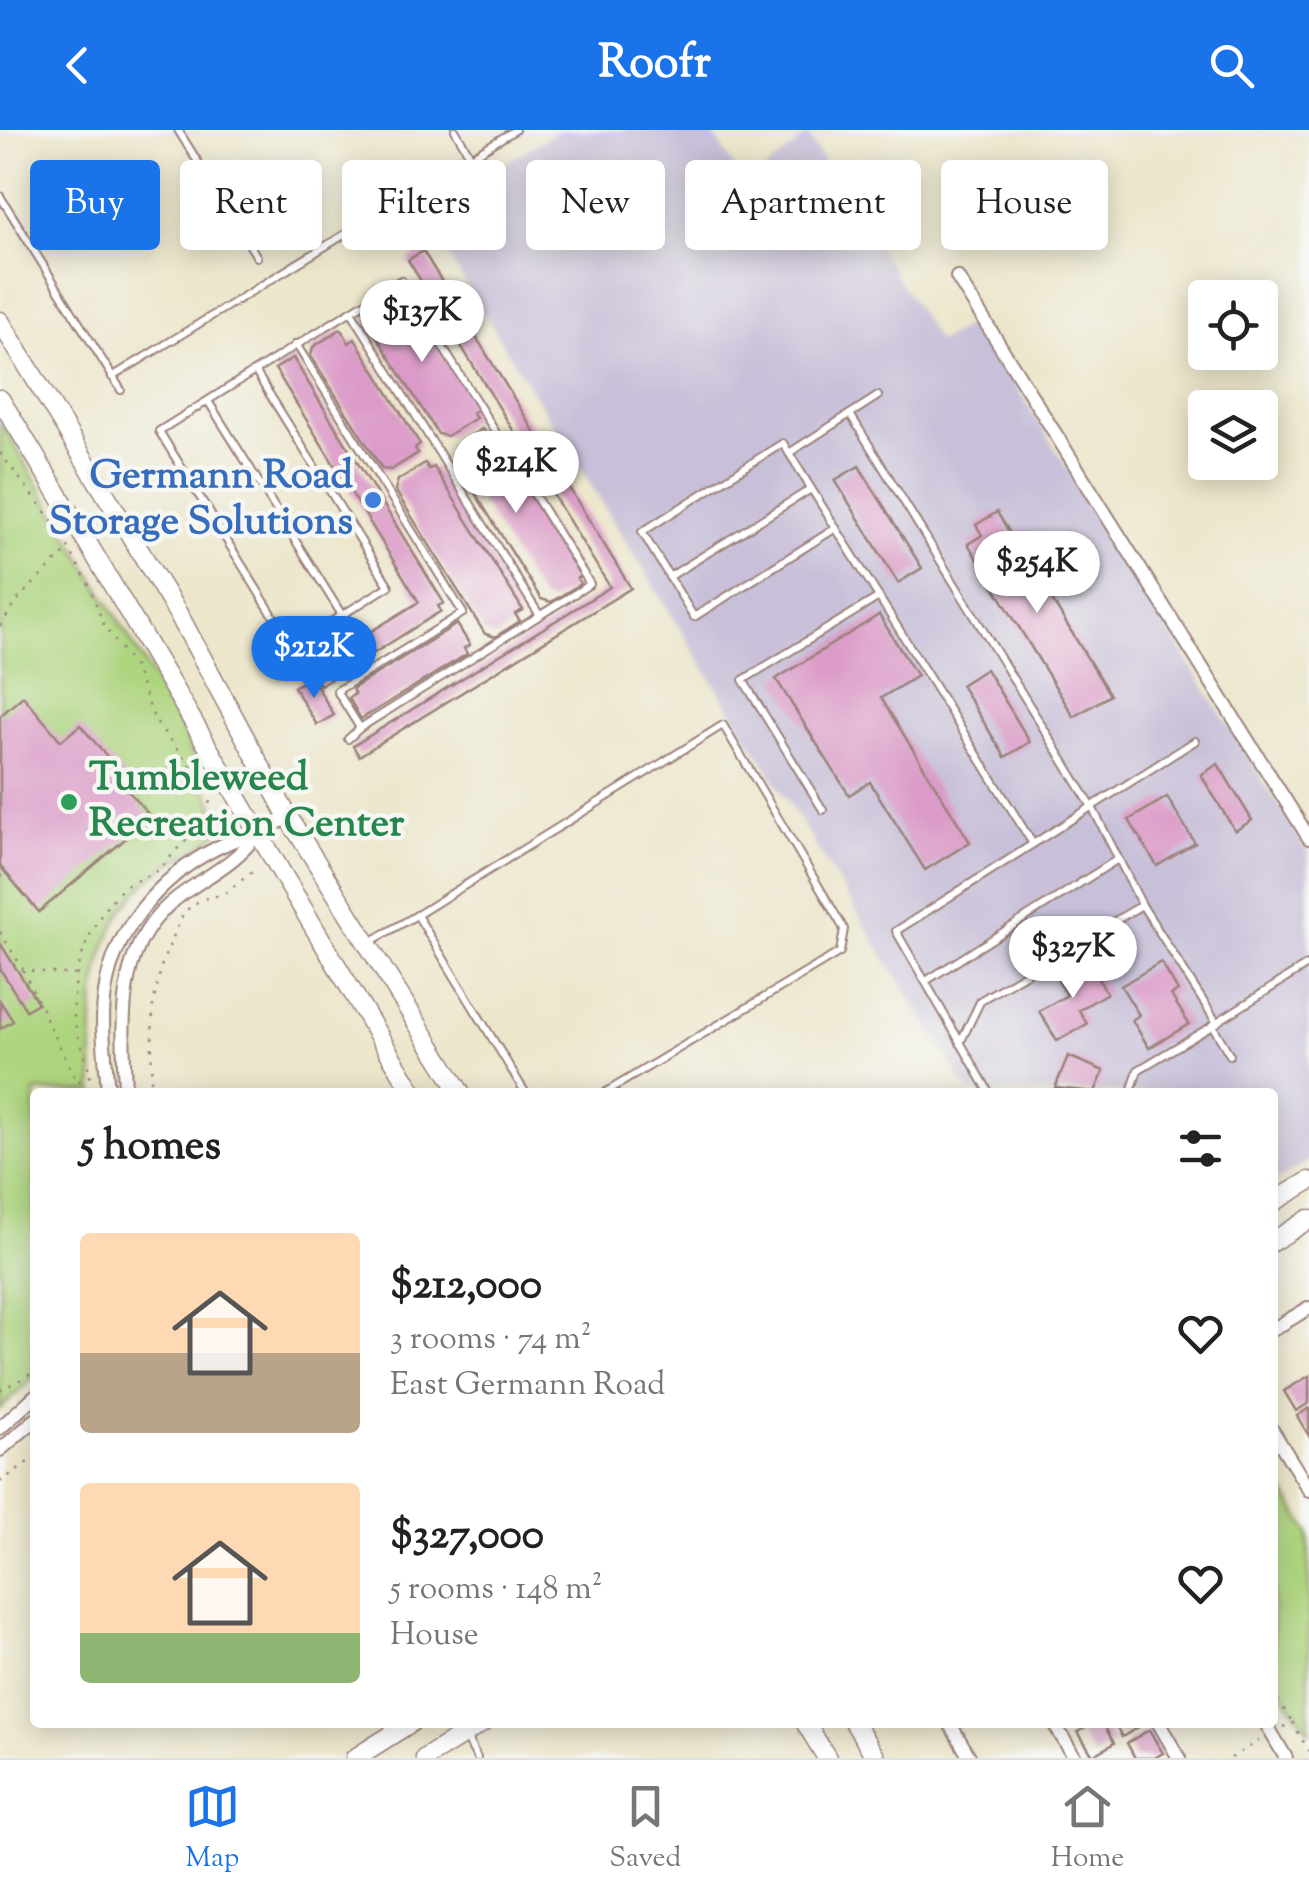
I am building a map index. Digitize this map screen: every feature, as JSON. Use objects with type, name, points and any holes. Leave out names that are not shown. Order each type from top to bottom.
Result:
[{"type":"main road","points":[[0,321],[170,600],[288,817],[457,1088]]},
{"type":"main road","points":[[0,399],[90,544],[256,836],[411,1088]]},
{"type":"main road","points":[[1278,1199],[1309,1181]]},
{"type":"main road","points":[[1278,1238],[1309,1220]]},
{"type":"main road","points":[[355,1758],[402,1728]]},
{"type":"main road","points":[[425,1758],[474,1728]]},
{"type":"main road","points":[[809,1728],[827,1758]]},
{"type":"main road","points":[[858,1728],[876,1758]]},
{"type":"street","points":[[957,277],[1309,838]]},
{"type":"street","points":[[108,1088],[104,996],[123,936],[148,901],[175,877],[232,842],[256,836],[288,817]]},
{"type":"street","points":[[126,1088],[122,1006],[138,945],[175,899],[242,855],[256,836]]},
{"type":"street","points":[[1278,1326],[1309,1308]]},
{"type":"street","points":[[0,1428],[30,1401]]},
{"type":"street","points":[[0,1450],[30,1424]]},
{"type":"street","points":[[1278,1440],[1309,1490]]},
{"type":"street","points":[[952,1728],[970,1758]]},
{"type":"street","points":[[1058,1728],[1075,1758]]},
{"type":"street","points":[[1162,1728],[1179,1758]]},
{"type":"street","points":[[1268,1728],[1286,1758]]},
{"type":"lane","points":[[178,130],[257,257]]},
{"type":"lane","points":[[454,130],[471,157]]},
{"type":"lane","points":[[112,377],[515,130]]},
{"type":"lane","points":[[0,196],[121,390]]},
{"type":"lane","points":[[254,371],[388,586],[292,646],[159,431],[296,344],[401,280],[590,584],[348,739]]},
{"type":"lane","points":[[351,312],[540,616]]},
{"type":"lane","points":[[296,344],[463,613],[338,691],[360,728]]},
{"type":"lane","points":[[789,453],[878,396]]},
{"type":"lane","points":[[208,401],[342,615]]},
{"type":"lane","points":[[850,414],[1092,807],[1142,905],[1230,1054]]},
{"type":"lane","points":[[836,528],[694,617],[642,532],[782,442],[811,489],[836,528],[1033,844]]},
{"type":"lane","points":[[669,577],[811,489]]},
{"type":"lane","points":[[822,810],[743,680],[879,597]]},
{"type":"lane","points":[[367,944],[723,725],[844,929],[840,952],[613,1088]]},
{"type":"lane","points":[[987,1088],[896,930],[1195,741]]},
{"type":"lane","points":[[926,981],[1118,859]]},
{"type":"lane","points":[[960,1044],[981,1000],[1142,905]]},
{"type":"lane","points":[[417,915],[523,1088]]},
{"type":"lane","points":[[1132,1088],[1138,1070],[1309,964]]},
{"type":"lane","points":[[465,1734],[476,1758]]},
{"type":"path","points":[[0,453],[42,504],[69,548],[104,626],[135,668],[155,721],[196,774],[216,813],[218,826]]},
{"type":"path","points":[[0,626],[20,597],[69,548]]},
{"type":"path","points":[[0,877],[5,872]]},
{"type":"path","points":[[150,1088],[154,1005],[162,963],[184,912],[200,900],[224,894],[252,872]]},
{"type":"path","points":[[0,932],[23,970],[68,1067],[77,1082],[82,1081]]},
{"type":"path","points":[[23,970],[76,975]]},
{"type":"path","points":[[0,1390],[30,1375]]},
{"type":"path","points":[[0,1482],[30,1461]]},
{"type":"path","points":[[1278,1700],[1292,1722]]},
{"type":"shaded area","points":[[559,130],[710,130],[730,160],[685,160],[685,250],[880,250],[938,342],[975,321],[1309,854],[1309,1161],[1278,1180],[1278,1088],[967,1088],[444,250],[506,250],[506,162]]},
{"type":"shaded area","points":[[807,135],[823,160],[778,160]]},
{"type":"green space","points":[[0,421],[180,723],[221,824],[206,843],[167,866],[141,888],[108,939],[95,998],[94,1088],[30,1088],[30,1381],[0,1409]]},
{"type":"green space","points":[[1278,1482],[1309,1532],[1309,1731],[1278,1686]]},
{"type":"building","points":[[423,251],[631,588],[359,756],[353,746],[610,587],[408,260]]},
{"type":"building","points":[[397,294],[401,299],[407,296],[478,409],[472,413],[476,418],[447,436],[438,434],[367,321],[369,312]]},
{"type":"building","points":[[341,329],[349,343],[355,339],[420,444],[415,448],[418,453],[391,470],[382,469],[311,356],[313,347]]},
{"type":"building","points":[[293,358],[444,603],[438,606],[441,611],[342,673],[331,656],[419,602],[275,369]]},
{"type":"building","points":[[482,429],[486,434],[490,432],[581,576],[577,578],[580,584],[551,602],[541,599],[452,456],[455,446]]},
{"type":"building","points":[[425,463],[429,469],[434,467],[523,610],[515,614],[520,621],[495,637],[485,634],[395,490],[398,480]]},
{"type":"building","points":[[859,466],[922,568],[898,583],[835,480]]},
{"type":"building","points":[[997,512],[1031,567],[1035,565],[1041,575],[1038,577],[1110,695],[1074,717],[968,544],[982,535],[976,525]]},
{"type":"building","points":[[879,615],[917,676],[881,698],[970,842],[925,870],[870,782],[849,795],[776,679]]},
{"type":"building","points":[[457,624],[470,645],[464,648],[467,654],[361,719],[349,698],[355,694],[352,689]]},
{"type":"building","points":[[321,662],[331,679],[320,685],[310,668]]},
{"type":"building","points":[[986,669],[1030,742],[1005,757],[961,685]]},
{"type":"building","points":[[311,676],[334,715],[317,725],[294,687]]},
{"type":"building","name":"Tumbleweed Recreation Center","points":[[23,696],[61,741],[80,725],[129,782],[124,786],[151,817],[39,912],[0,866],[0,716]]},
{"type":"building","points":[[1218,764],[1252,820],[1235,831],[1201,775]]},
{"type":"building","points":[[1167,797],[1195,843],[1157,866],[1129,820]]},
{"type":"building","points":[[0,943],[38,1003],[26,1010],[0,969]]},
{"type":"building","points":[[1087,961],[1107,993],[1079,1010],[1087,1024],[1057,1041],[1039,1011],[1067,995],[1057,979]]},
{"type":"building","points":[[1161,962],[1178,991],[1171,995],[1189,1024],[1149,1048],[1132,1020],[1139,1015],[1121,986]]},
{"type":"building","points":[[0,1001],[13,1021],[0,1029]]},
{"type":"building","points":[[1068,1056],[1104,1071],[1097,1088],[1055,1088]]},
{"type":"building","points":[[1309,1376],[1309,1403],[1296,1411],[1284,1391]]},
{"type":"building","points":[[1309,1408],[1309,1436],[1297,1416]]},
{"type":"building","points":[[1084,1728],[1105,1728],[1114,1743],[1093,1756],[1078,1732]]},
{"type":"building","points":[[1117,1728],[1137,1728],[1122,1737]]},
{"type":"building","points":[[1149,1730],[1163,1753],[1154,1758],[1135,1758],[1127,1743]]},
{"type":"place","name":"Germann Road Storage Solutions","points":[[373,500]]},
{"type":"place","name":"Tumbleweed Recreation Center","points":[[69,802]]}]
